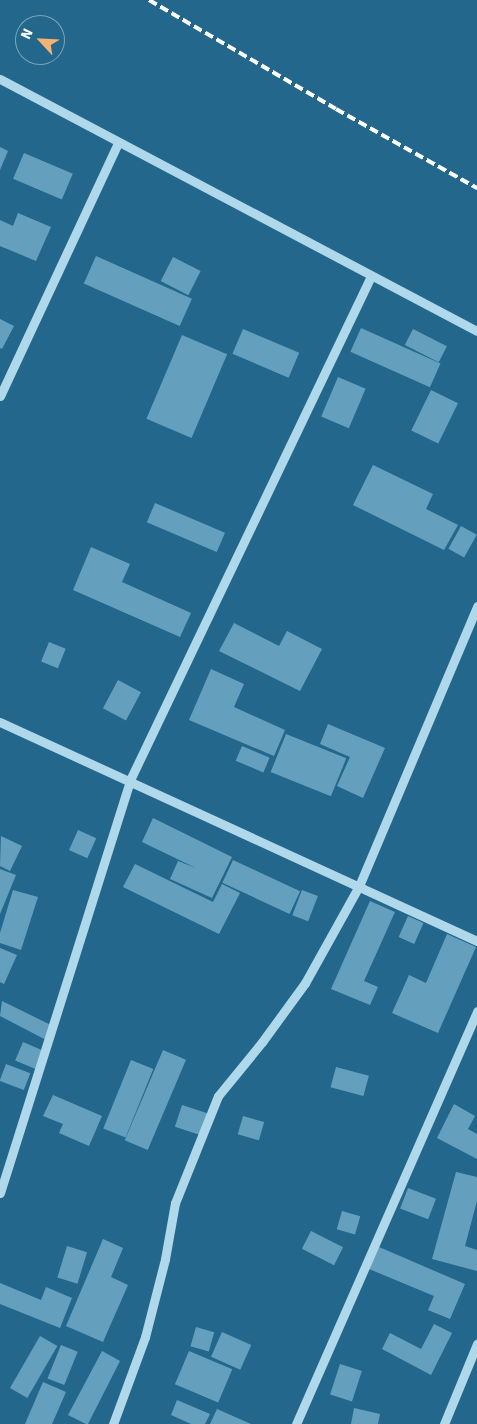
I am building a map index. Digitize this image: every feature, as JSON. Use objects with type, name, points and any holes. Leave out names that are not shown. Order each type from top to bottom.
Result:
[{"type":"street","points":[[0,79],[477,331]]},
{"type":"street","points":[[0,396],[118,143]]},
{"type":"street","points":[[0,1193],[130,780],[372,276]]},
{"type":"street","points":[[113,1424],[145,1337],[165,1258],[175,1203],[218,1096],[262,1042],[304,983],[359,886],[477,606]]},
{"type":"street","points":[[0,722],[477,940]]},
{"type":"street","points":[[296,1424],[477,1011]]},
{"type":"street","points":[[444,1424],[477,1344]]},
{"type":"building","points":[[0,147],[8,151],[0,170]]},
{"type":"building","points":[[24,153],[73,174],[62,199],[13,179]]},
{"type":"building","points":[[18,213],[51,227],[36,261],[0,246],[0,220],[13,226]]},
{"type":"building","points":[[96,256],[192,299],[180,326],[84,283]]},
{"type":"building","points":[[173,257],[201,271],[188,295],[161,281]]},
{"type":"building","points":[[0,319],[14,326],[2,349],[0,348]]},
{"type":"building","points":[[361,328],[440,363],[430,387],[350,352]]},
{"type":"building","points":[[243,329],[299,353],[289,378],[232,354]]},
{"type":"building","points":[[413,329],[447,346],[439,362],[405,345]]},
{"type":"building","points":[[182,335],[227,354],[192,438],[146,419]]},
{"type":"building","points":[[338,377],[366,389],[349,428],[321,417]]},
{"type":"building","points":[[431,390],[458,403],[438,444],[411,430]]},
{"type":"building","points":[[373,465],[433,494],[426,509],[458,525],[444,550],[353,505]]},
{"type":"building","points":[[155,503],[225,533],[217,552],[147,522]]},
{"type":"building","points":[[461,526],[477,535],[464,557],[448,549]]},
{"type":"building","points":[[91,547],[130,564],[122,582],[191,613],[180,637],[73,590]]},
{"type":"building","points":[[234,623],[279,646],[287,631],[322,649],[300,691],[219,651]]},
{"type":"building","points":[[49,642],[66,649],[58,668],[41,661]]},
{"type":"building","points":[[211,669],[244,684],[234,707],[285,730],[274,756],[189,720]]},
{"type":"building","points":[[118,680],[141,692],[126,720],[103,708]]},
{"type":"building","points":[[328,724],[385,748],[363,798],[337,786],[350,757],[320,744]]},
{"type":"building","points":[[286,734],[346,758],[331,796],[271,772]]},
{"type":"building","points":[[242,746],[270,758],[263,772],[236,761]]},
{"type":"building","points":[[153,818],[232,857],[212,898],[170,879],[178,861],[196,868],[142,842]]},
{"type":"building","points":[[78,830],[96,838],[87,858],[69,850]]},
{"type":"building","points":[[1,836],[22,846],[10,871],[0,866]]},
{"type":"building","points":[[233,860],[300,891],[290,914],[222,883]]},
{"type":"building","points":[[135,864],[213,902],[222,884],[240,893],[219,934],[123,887]]},
{"type":"building","points":[[0,869],[16,875],[0,914]]},
{"type":"building","points":[[13,890],[38,897],[21,950],[0,943],[0,933]]},
{"type":"building","points":[[302,890],[318,896],[308,921],[292,915]]},
{"type":"building","points":[[370,901],[395,912],[364,981],[378,987],[370,1005],[331,989]]},
{"type":"building","points":[[408,916],[424,923],[414,944],[399,937]]},
{"type":"building","points":[[447,934],[476,947],[438,1033],[392,1013],[409,975],[426,983]]},
{"type":"building","points":[[0,948],[17,955],[4,984],[0,982]]},
{"type":"building","points":[[2,1001],[57,1028],[50,1042],[0,1016]]},
{"type":"building","points":[[23,1042],[47,1052],[39,1071],[15,1060]]},
{"type":"building","points":[[163,1050],[186,1060],[148,1150],[125,1140]]},
{"type":"building","points":[[131,1060],[153,1069],[126,1138],[103,1129]]},
{"type":"building","points":[[6,1064],[30,1073],[24,1090],[0,1081]]},
{"type":"building","points":[[336,1067],[369,1076],[363,1096],[331,1087]]},
{"type":"building","points":[[53,1095],[102,1116],[89,1146],[59,1133],[63,1124],[43,1116]]},
{"type":"building","points":[[454,1104],[475,1116],[468,1129],[477,1134],[477,1159],[437,1138]]},
{"type":"building","points":[[182,1105],[213,1115],[206,1137],[175,1127]]},
{"type":"building","points":[[243,1116],[264,1122],[259,1140],[238,1134]]},
{"type":"building","points":[[456,1172],[477,1177],[477,1201],[465,1246],[477,1250],[477,1271],[432,1259]]},
{"type":"building","points":[[408,1188],[436,1199],[428,1219],[400,1209]]},
{"type":"building","points":[[342,1211],[360,1216],[355,1235],[337,1229]]},
{"type":"building","points":[[311,1231],[343,1247],[334,1265],[302,1249]]},
{"type":"building","points":[[103,1239],[123,1248],[111,1277],[128,1285],[103,1342],[66,1326]]},
{"type":"building","points":[[67,1246],[87,1252],[77,1284],[57,1278]]},
{"type":"building","points":[[379,1247],[465,1284],[450,1319],[428,1310],[434,1296],[369,1269]]},
{"type":"building","points":[[0,1283],[41,1300],[46,1287],[72,1298],[60,1328],[0,1304]]},
{"type":"building","points":[[434,1324],[452,1333],[431,1375],[382,1349],[390,1333],[421,1349]]},
{"type":"building","points":[[196,1327],[214,1332],[209,1351],[190,1346]]},
{"type":"building","points":[[222,1332],[251,1345],[240,1370],[211,1357]]},
{"type":"building","points":[[40,1336],[57,1346],[27,1398],[10,1388]]},
{"type":"building","points":[[61,1345],[78,1352],[64,1385],[48,1378]]},
{"type":"building","points":[[102,1351],[120,1361],[88,1424],[86,1424],[68,1415]]},
{"type":"building","points":[[189,1351],[232,1369],[218,1403],[175,1384]]},
{"type":"building","points":[[340,1364],[362,1371],[352,1402],[330,1394]]},
{"type":"building","points":[[43,1382],[66,1392],[52,1424],[25,1424]]},
{"type":"building","points":[[177,1400],[210,1414],[205,1424],[191,1424],[171,1415]]},
{"type":"building","points":[[354,1408],[380,1414],[378,1424],[351,1424]]},
{"type":"building","points":[[217,1409],[251,1424],[210,1424]]},
{"type":"railway","points":[[149,0],[336,109],[477,188]]}]
